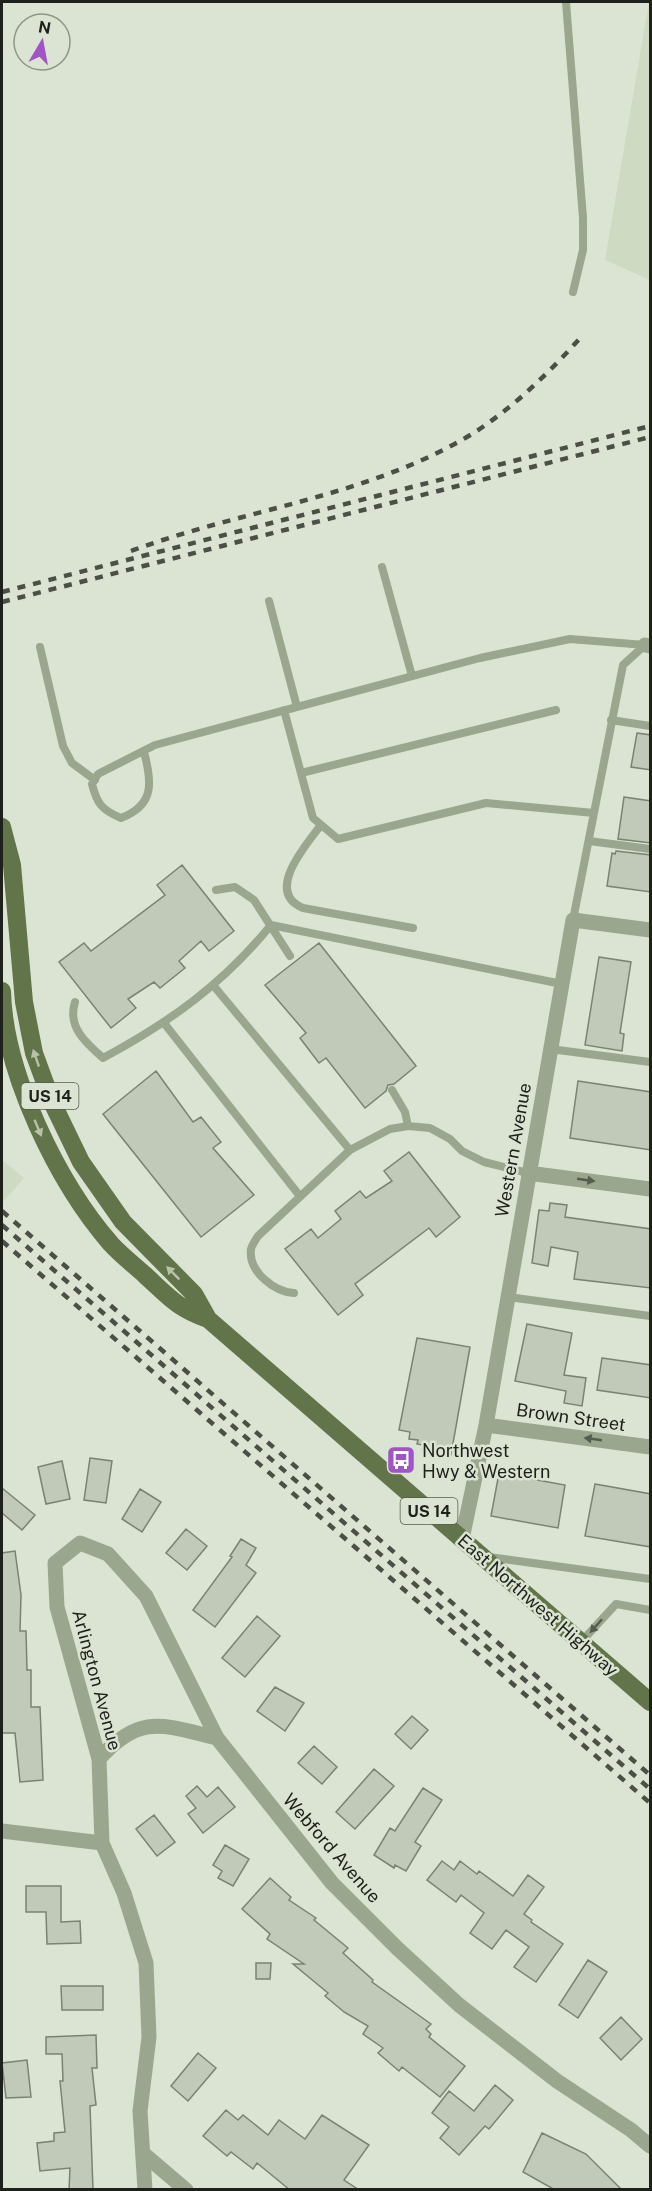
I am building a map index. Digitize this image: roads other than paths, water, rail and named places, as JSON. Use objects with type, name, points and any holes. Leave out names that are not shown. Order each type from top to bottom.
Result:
[{"type":"main road","name":"East Northwest Highway","points":[[2,826],[12,865],[22,981],[33,1053],[52,1102],[81,1162],[117,1214],[194,1294],[208,1319],[651,1702]]},
{"type":"main road","name":"East Northwest Highway","points":[[2,991],[7,1031],[38,1130],[70,1185],[112,1244],[183,1311],[208,1319]]},
{"type":"street","points":[[573,920],[651,930]]},
{"type":"street","name":"Western Avenue","points":[[462,1539],[486,1425],[573,920]]},
{"type":"street","points":[[528,1173],[651,1189]]},
{"type":"street","name":"Brown Street","points":[[486,1425],[651,1447]]},
{"type":"street","name":"Webford Avenue","points":[[80,1543],[108,1554],[146,1596],[217,1738],[332,1883],[397,1948],[459,2005],[539,2068],[651,2146]]},
{"type":"street","name":"Arlington Avenue","points":[[80,1543],[55,1563],[57,1607],[99,1759],[102,1843],[124,1893],[146,1963],[149,2037],[140,2111],[145,2155],[145,2190]]},
{"type":"street","points":[[99,1759],[113,1743],[130,1731],[149,1725],[172,1727],[217,1738]]},
{"type":"street","points":[[2,1831],[102,1843]]},
{"type":"street","points":[[145,2155],[186,2190]]},
{"type":"lane","points":[[566,2],[583,218],[583,250],[573,292]]},
{"type":"lane","points":[[382,567],[412,676]]},
{"type":"lane","points":[[269,601],[297,707]]},
{"type":"lane","points":[[144,752],[149,784],[142,805],[134,813],[121,818],[103,811],[96,801],[92,784],[98,774],[155,745],[480,658],[570,639],[648,646]]},
{"type":"lane","name":"Western Avenue","points":[[573,920],[623,664],[648,646]]},
{"type":"lane","points":[[40,647],[63,747],[72,762],[95,780]]},
{"type":"lane","points":[[284,710],[313,818],[338,839],[486,803],[594,813]]},
{"type":"lane","points":[[301,773],[556,710]]},
{"type":"lane","points":[[611,720],[651,726]]},
{"type":"lane","points":[[321,825],[292,865],[287,888],[292,903],[303,908],[413,928]]},
{"type":"lane","points":[[589,841],[651,849]]},
{"type":"lane","points":[[216,890],[235,887],[254,900],[290,957]]},
{"type":"lane","points":[[271,925],[562,984]]},
{"type":"lane","points":[[75,1002],[71,1013],[73,1022],[84,1042],[103,1058],[164,1023],[213,985],[240,962],[271,925]]},
{"type":"lane","points":[[213,985],[350,1150]]},
{"type":"lane","points":[[164,1023],[299,1195]]},
{"type":"lane","points":[[550,1049],[651,1062]]},
{"type":"lane","points":[[392,1090],[405,1112],[408,1126]]},
{"type":"lane","points":[[294,1293],[282,1293],[267,1283],[253,1262],[251,1248],[258,1236],[299,1195],[333,1169],[350,1150],[390,1129],[408,1126],[430,1128],[450,1139],[462,1151],[484,1162],[528,1173]]},
{"type":"lane","points":[[508,1297],[651,1316]]},
{"type":"lane","points":[[480,1555],[651,1579]]},
{"type":"lane","points":[[581,1642],[616,1604],[651,1610]]},
{"type":"railway","points":[[131,551],[174,536],[348,488],[432,455],[472,434],[502,413],[543,377],[581,337]]},
{"type":"railway","points":[[2,592],[650,426]]},
{"type":"railway","points":[[2,602],[650,437]]},
{"type":"railway","points":[[2,1211],[650,1775]]},
{"type":"railway","points":[[2,1225],[650,1789]]},
{"type":"railway","points":[[2,1241],[650,1803]]},
{"type":"place","name":"Northwest Hwy & Western","points":[[401,1460]]}]
